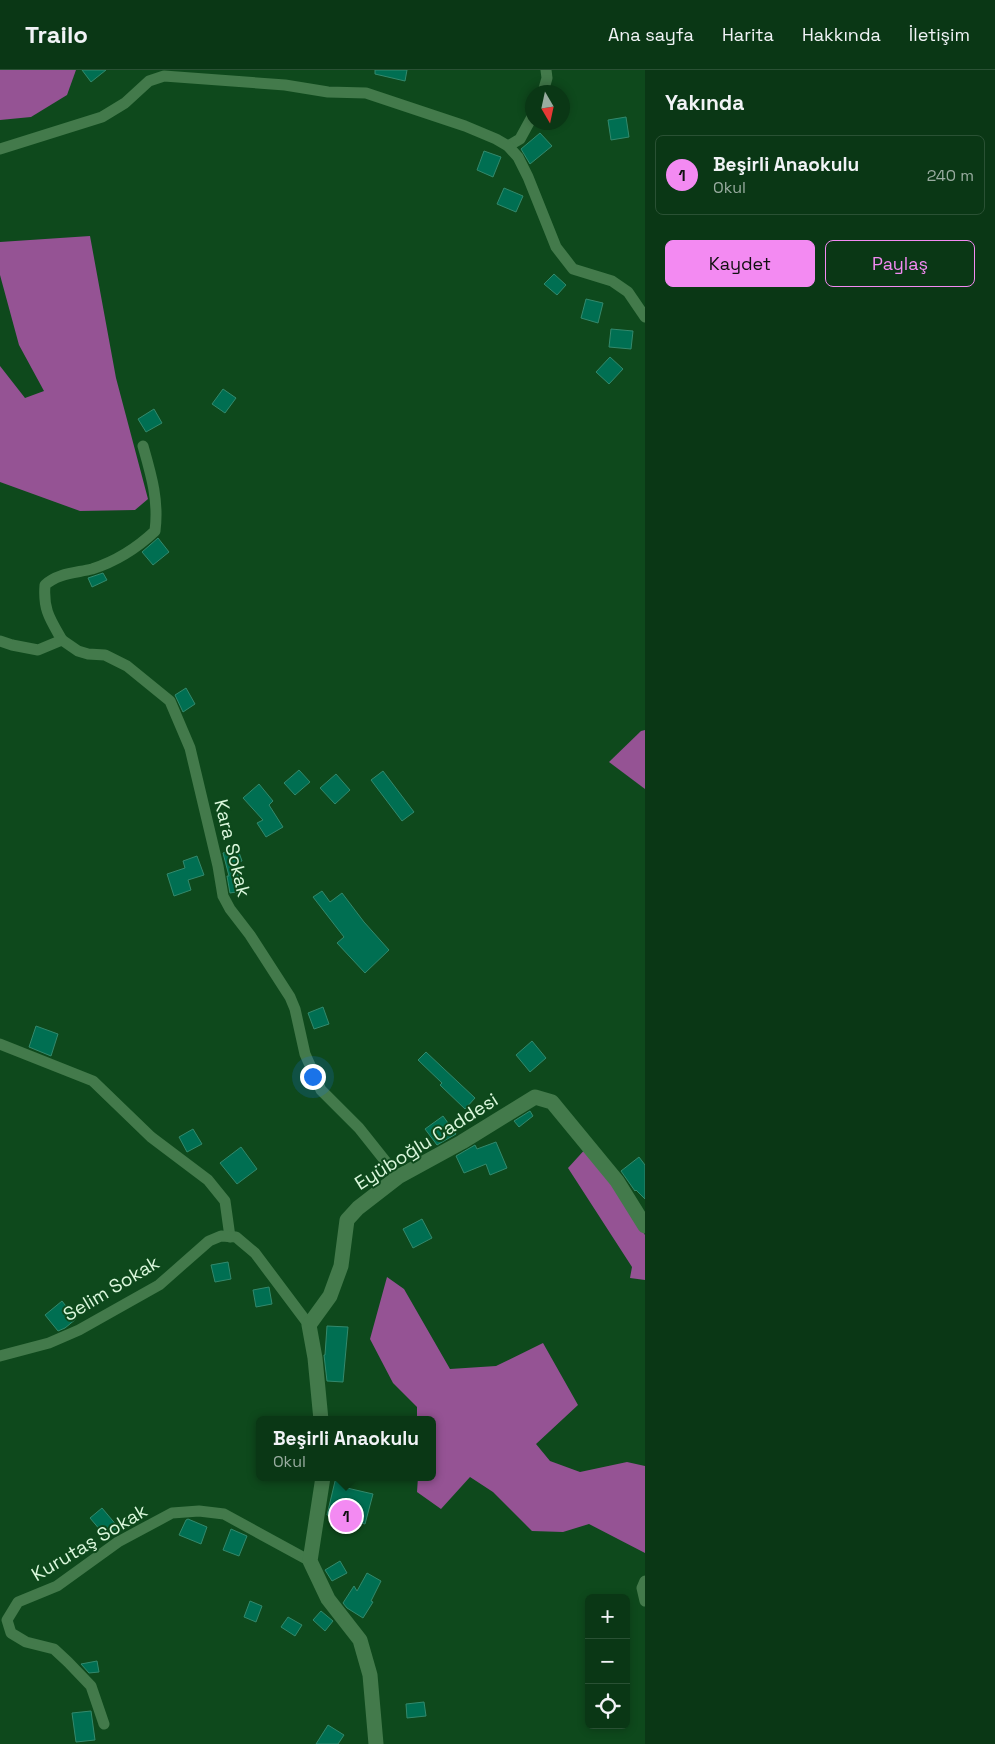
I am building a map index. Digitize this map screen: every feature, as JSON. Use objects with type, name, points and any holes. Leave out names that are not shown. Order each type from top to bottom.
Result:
[{"type":"street","points":[[546,70],[548,78],[546,85]]},
{"type":"street","points":[[0,149],[102,117],[125,103],[149,81],[164,76],[285,85],[328,92],[366,94],[465,126],[508,146],[518,157],[528,177],[556,247],[563,257],[573,268],[612,281],[628,292],[645,317]]},
{"type":"street","points":[[508,146],[520,139],[525,130]]},
{"type":"street","points":[[0,641],[38,650],[62,640],[49,618],[44,600],[45,585],[52,578],[92,568],[121,558],[155,531],[157,519],[156,493],[143,446]]},
{"type":"street","name":"Kara Sokak","points":[[62,640],[78,651],[88,654],[105,655],[127,666],[170,701],[190,748],[218,866],[223,896],[230,910],[250,934],[290,997],[295,1009],[305,1054],[321,1090],[359,1128],[398,1177]]},
{"type":"street","points":[[0,1044],[93,1081],[151,1137],[208,1180],[225,1201],[230,1236],[236,1236],[254,1253],[309,1325],[315,1358],[321,1416]]},
{"type":"street","name":"Eyüboğlu Caddesi","points":[[309,1325],[330,1296],[342,1266],[347,1220],[358,1208],[398,1177],[462,1142],[535,1097],[552,1102],[617,1181],[645,1226]]},
{"type":"street","name":"Selim Sokak","points":[[0,1356],[49,1343],[78,1330],[159,1285],[209,1241],[221,1236],[230,1236]]},
{"type":"street","points":[[322,1481],[310,1561],[328,1599],[360,1640],[370,1675],[376,1744]]},
{"type":"street","name":"Kurutaş Sokak","points":[[104,1724],[91,1686],[68,1662],[54,1649],[26,1642],[11,1633],[7,1620],[18,1602],[57,1586],[118,1542],[172,1513],[199,1511],[224,1514],[310,1561]]},
{"type":"street","points":[[645,1581],[642,1588],[645,1601]]},
{"type":"shaded area","points":[[0,70],[76,70],[67,95],[31,117],[0,120]]},
{"type":"shaded area","points":[[90,236],[116,378],[148,499],[135,510],[80,511],[0,482],[0,366],[25,398],[44,391],[19,345],[0,275],[0,242]]},
{"type":"shaded area","points":[[645,730],[645,789],[609,762],[641,731]]},
{"type":"shaded area","points":[[588,1146],[615,1184],[645,1235],[645,1280],[630,1278],[632,1267],[568,1168]]},
{"type":"shaded area","points":[[387,1277],[404,1289],[450,1369],[496,1366],[543,1343],[578,1405],[536,1444],[550,1461],[580,1472],[627,1462],[645,1466],[645,1553],[589,1524],[563,1532],[532,1531],[493,1492],[470,1477],[441,1509],[417,1492],[418,1481],[436,1481],[436,1416],[417,1416],[417,1407],[393,1383],[370,1339]]},
{"type":"building","points":[[82,70],[106,70],[91,82]]},
{"type":"building","points":[[375,70],[407,70],[405,81],[375,74]]},
{"type":"building","points":[[626,117],[629,137],[611,140],[608,120]]},
{"type":"building","points":[[540,133],[552,146],[530,164],[521,149]]},
{"type":"building","points":[[484,151],[501,157],[493,177],[477,170]]},
{"type":"building","points":[[504,188],[523,196],[516,212],[497,204]]},
{"type":"building","points":[[554,274],[566,285],[557,295],[544,284]]},
{"type":"building","points":[[586,299],[603,303],[598,323],[581,318]]},
{"type":"building","points":[[611,329],[633,331],[631,349],[609,347]]},
{"type":"building","points":[[610,357],[623,369],[609,384],[596,372]]},
{"type":"building","points":[[223,389],[236,398],[225,413],[212,404]]},
{"type":"building","points":[[154,409],[162,423],[146,432],[138,419]]},
{"type":"building","points":[[158,538],[169,552],[153,565],[142,552]]},
{"type":"building","points":[[103,573],[107,580],[92,587],[88,578]]},
{"type":"building","points":[[186,688],[195,704],[183,712],[175,695]]},
{"type":"building","points":[[299,770],[310,782],[295,795],[284,783]]},
{"type":"building","points":[[383,771],[414,812],[402,821],[371,780]]},
{"type":"building","points":[[336,774],[350,790],[335,804],[320,788]]},
{"type":"building","points":[[259,784],[273,801],[269,805],[283,827],[266,837],[257,823],[263,820],[243,798]]},
{"type":"building","points":[[237,847],[242,861],[236,863],[241,894],[238,895],[236,892],[230,893],[227,876],[229,876],[223,853]]},
{"type":"building","points":[[197,856],[204,875],[188,880],[191,890],[174,896],[167,874],[185,868],[183,861]]},
{"type":"building","points":[[322,891],[330,902],[342,893],[389,950],[365,973],[337,943],[344,937],[313,897]]},
{"type":"building","points":[[323,1007],[329,1024],[314,1029],[308,1013]]},
{"type":"building","points":[[36,1026],[58,1034],[51,1056],[29,1047]]},
{"type":"building","points":[[532,1041],[546,1058],[530,1072],[516,1055]]},
{"type":"building","points":[[426,1052],[475,1098],[465,1109],[418,1060]]},
{"type":"building","points":[[530,1111],[533,1116],[519,1127],[514,1121]]},
{"type":"building","points":[[443,1116],[456,1134],[437,1145],[425,1129]]},
{"type":"building","points":[[193,1129],[202,1144],[187,1152],[179,1137]]},
{"type":"building","points":[[496,1142],[507,1168],[490,1175],[486,1164],[464,1173],[456,1156],[475,1145],[477,1149]]},
{"type":"building","points":[[241,1147],[257,1169],[237,1184],[220,1163]]},
{"type":"building","points":[[639,1157],[645,1165],[645,1199],[635,1191],[621,1171]]},
{"type":"building","points":[[422,1219],[432,1238],[413,1248],[403,1229]]},
{"type":"building","points":[[228,1262],[231,1279],[215,1282],[211,1265]]},
{"type":"building","points":[[269,1287],[272,1304],[256,1307],[253,1290]]},
{"type":"building","points":[[62,1301],[76,1319],[58,1331],[45,1315]]},
{"type":"building","points":[[327,1326],[348,1327],[343,1382],[327,1381],[324,1355]]},
{"type":"building","points":[[335,1481],[348,1481],[347,1488],[373,1494],[365,1524],[327,1515]]},
{"type":"building","points":[[102,1508],[118,1527],[106,1537],[90,1518]]},
{"type":"building","points":[[188,1519],[207,1527],[201,1544],[179,1535]]},
{"type":"building","points":[[231,1529],[247,1536],[239,1556],[223,1550]]},
{"type":"building","points":[[340,1561],[347,1573],[332,1581],[325,1570]]},
{"type":"building","points":[[367,1573],[381,1581],[371,1601],[373,1602],[363,1618],[347,1608],[343,1603],[354,1586],[357,1591]]},
{"type":"building","points":[[250,1601],[262,1606],[256,1622],[244,1617]]},
{"type":"building","points":[[321,1611],[333,1621],[325,1631],[313,1620]]},
{"type":"building","points":[[288,1617],[302,1625],[295,1636],[281,1627]]},
{"type":"building","points":[[97,1661],[99,1672],[89,1673],[81,1664]]},
{"type":"building","points":[[424,1702],[426,1716],[407,1718],[406,1704]]},
{"type":"building","points":[[91,1711],[95,1740],[76,1742],[72,1713]]},
{"type":"building","points":[[328,1725],[344,1735],[338,1744],[316,1744]]},
{"type":"place","name":"Beşirli Anaokulu","points":[[346,1516]]}]
